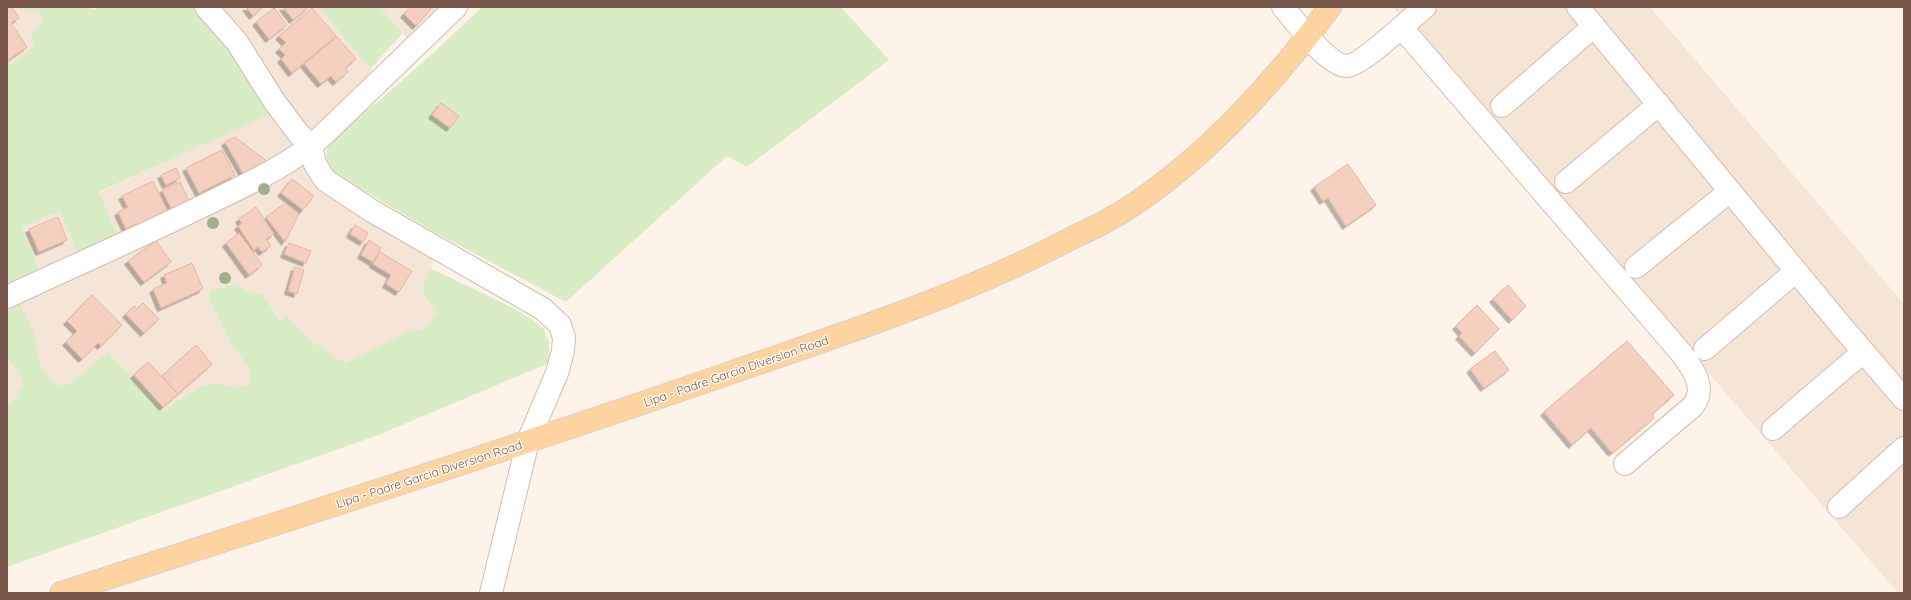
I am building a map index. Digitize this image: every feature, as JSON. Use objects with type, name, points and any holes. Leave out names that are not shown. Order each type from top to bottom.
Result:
[{"type":"main road","name":"Lipa - Padre Garcia Diversion Road","points":[[61,593],[528,442],[869,325],[965,289],[1045,252],[1122,212],[1179,170],[1230,124],[1308,37],[1330,7]]},
{"type":"street","points":[[206,7],[237,42],[274,101],[298,133],[311,146],[318,172],[326,180],[372,211],[543,309],[560,325],[564,338],[563,351],[557,373],[528,442],[490,593]]},
{"type":"street","points":[[7,297],[156,228],[281,166],[311,146],[456,7]]},
{"type":"street","points":[[1283,7],[1308,37],[1332,59],[1347,66],[1361,60],[1425,7]]},
{"type":"street","points":[[1578,7],[1862,352],[1904,399]]},
{"type":"street","points":[[1502,106],[1594,26]]},
{"type":"street","points":[[1401,27],[1682,354],[1695,372],[1700,391],[1698,401],[1625,464]]},
{"type":"street","points":[[1566,182],[1659,104]]},
{"type":"street","points":[[1636,267],[1730,191]]},
{"type":"street","points":[[1706,349],[1796,271]]},
{"type":"street","points":[[1773,429],[1862,352]]},
{"type":"street","points":[[1838,507],[1904,448]]},
{"type":"shaded area","points":[[7,7],[22,7],[35,10],[44,20],[32,33],[33,48],[7,67]]},
{"type":"shaded area","points":[[210,7],[319,7],[377,77],[311,142]]},
{"type":"shaded area","points":[[380,7],[451,7],[413,45]]},
{"type":"shaded area","points":[[1393,7],[1650,7],[1904,304],[1904,593],[1898,593]]},
{"type":"shaded area","points":[[276,110],[297,137],[307,145],[280,162],[222,193],[119,244],[44,278],[22,227],[60,211],[78,255],[118,237],[99,193]]},
{"type":"shaded area","points":[[298,160],[437,252],[422,291],[436,314],[423,331],[409,331],[345,363],[310,340],[287,316],[279,321],[263,295],[246,290],[235,282],[223,288],[211,290],[208,298],[232,345],[247,365],[251,374],[248,385],[238,389],[227,385],[192,391],[164,412],[108,353],[72,382],[62,386],[52,381],[39,362],[35,336],[7,300]]},
{"type":"shaded area","points":[[7,358],[18,371],[23,384],[15,399],[7,406]]},
{"type":"green space","points":[[22,7],[83,7],[96,9],[96,7],[194,7],[231,48],[270,114],[99,192],[118,237],[78,255],[60,211],[22,227],[41,273],[7,289],[7,67],[33,48],[32,33],[44,20],[35,10],[28,12]]},
{"type":"green space","points":[[319,7],[380,7],[403,33],[370,69]]},
{"type":"green space","points":[[482,7],[841,7],[889,60],[747,167],[727,156],[566,302],[434,232],[340,176],[332,170],[327,162],[326,152],[331,142],[337,135],[381,99]]},
{"type":"green space","points":[[430,268],[513,308],[543,328],[549,342],[549,363],[378,435],[7,567],[7,406],[15,399],[23,384],[18,371],[7,358],[7,306],[16,301],[21,305],[35,336],[39,362],[52,381],[62,386],[72,382],[108,352],[164,412],[188,394],[201,387],[220,384],[238,388],[248,385],[251,374],[247,365],[232,345],[208,298],[211,290],[223,288],[235,282],[246,290],[263,295],[279,321],[287,316],[310,340],[345,363],[409,331],[423,331],[436,314],[422,291]]},
{"type":"building","points":[[7,7],[12,7],[19,18],[11,23],[27,47],[7,61]]},
{"type":"building","points":[[246,7],[263,7],[253,16]]},
{"type":"building","points":[[283,7],[309,7],[293,20]]},
{"type":"building","points":[[411,7],[429,7],[431,9],[416,26],[404,14]]},
{"type":"building","points":[[274,8],[287,25],[269,39],[256,22]]},
{"type":"building","points":[[312,8],[336,36],[292,73],[281,59],[285,55],[279,49],[286,43],[279,36]]},
{"type":"building","points":[[337,37],[356,59],[345,68],[348,72],[336,82],[331,76],[321,84],[304,64]]},
{"type":"building","points":[[441,103],[459,116],[450,128],[432,115]]},
{"type":"building","points":[[235,137],[268,162],[244,175],[225,142]]},
{"type":"building","points":[[222,150],[235,175],[199,193],[186,168]]},
{"type":"building","points":[[1348,164],[1376,205],[1346,226],[1328,198],[1323,201],[1314,187]]},
{"type":"building","points":[[176,168],[180,178],[166,185],[161,175]]},
{"type":"building","points":[[292,179],[314,196],[303,210],[281,193]]},
{"type":"building","points":[[153,181],[169,214],[138,229],[136,224],[126,229],[118,212],[128,207],[122,196]]},
{"type":"building","points":[[180,182],[189,201],[172,210],[162,190]]},
{"type":"building","points":[[285,203],[299,214],[285,242],[266,217]]},
{"type":"building","points":[[256,207],[274,234],[266,239],[271,246],[262,252],[258,247],[254,250],[238,226],[242,223],[239,219]]},
{"type":"building","points":[[58,217],[67,240],[39,252],[29,229]]},
{"type":"building","points":[[355,225],[368,233],[363,242],[350,234]]},
{"type":"building","points":[[239,233],[262,265],[249,275],[226,243]]},
{"type":"building","points":[[369,240],[381,248],[373,262],[361,255]]},
{"type":"building","points":[[156,241],[171,262],[144,282],[128,261]]},
{"type":"building","points":[[289,243],[311,251],[306,263],[284,254]]},
{"type":"building","points":[[380,252],[412,271],[399,292],[386,284],[391,275],[373,264]]},
{"type":"building","points":[[192,263],[203,289],[161,308],[153,289],[167,283],[164,275]]},
{"type":"building","points":[[295,267],[304,270],[297,294],[288,291]]},
{"type":"building","points":[[1508,285],[1526,306],[1512,320],[1493,299]]},
{"type":"building","points":[[92,295],[122,325],[101,346],[98,343],[82,359],[66,342],[77,331],[67,321]]},
{"type":"building","points":[[143,303],[159,319],[144,333],[126,314],[134,306],[137,309]]},
{"type":"building","points":[[1477,305],[1499,329],[1475,353],[1459,336],[1462,333],[1456,326]]},
{"type":"building","points":[[1627,341],[1674,395],[1652,414],[1654,418],[1612,453],[1591,428],[1572,445],[1544,412]]},
{"type":"building","points":[[196,345],[212,364],[178,394],[162,376]]},
{"type":"building","points":[[1495,351],[1509,370],[1484,388],[1470,369]]},
{"type":"building","points":[[148,362],[178,394],[163,407],[134,375]]}]
